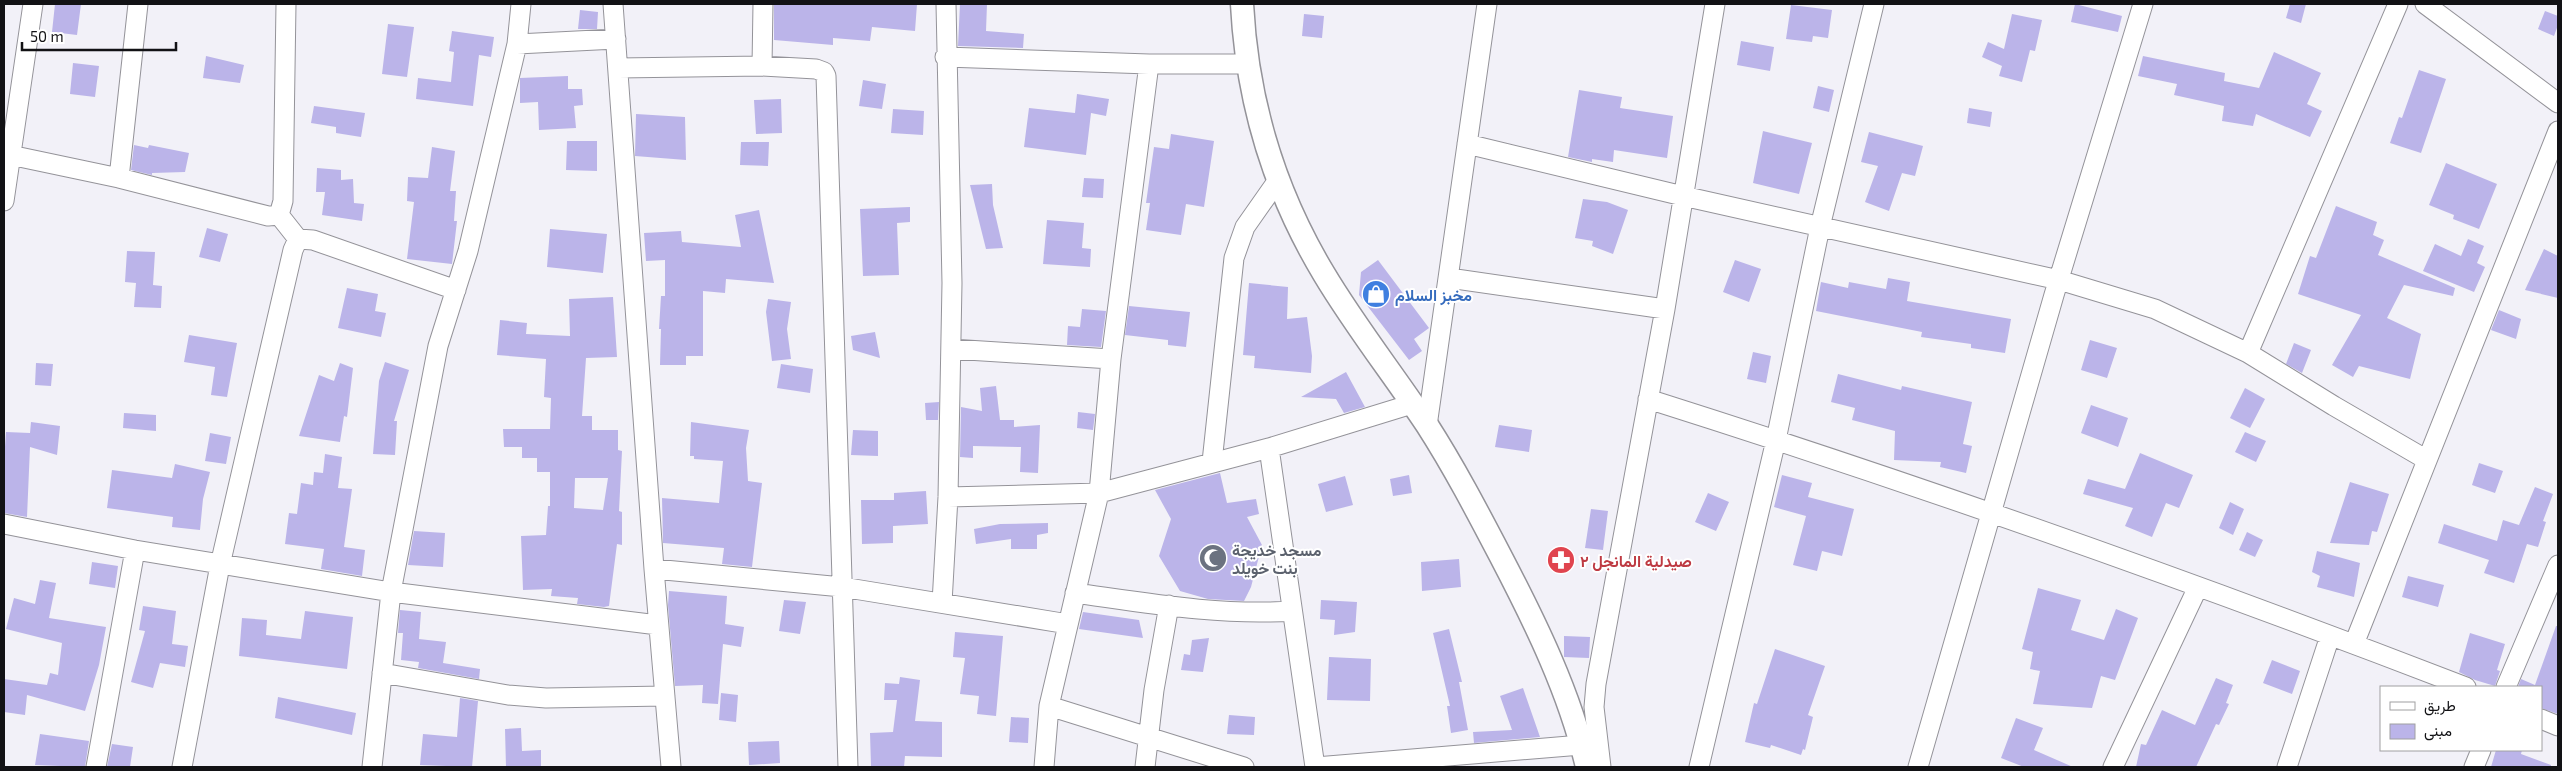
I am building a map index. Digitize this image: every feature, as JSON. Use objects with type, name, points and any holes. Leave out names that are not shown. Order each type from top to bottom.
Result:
[{"type":"street","points":[[4,201],[8,157],[32,4]]},
{"type":"street","points":[[120,178],[138,4]]},
{"type":"street","points":[[279,215],[283,201],[286,4]]},
{"type":"street","points":[[372,767],[391,592],[438,346],[468,251],[517,44],[521,4]]},
{"type":"street","points":[[613,4],[670,767]]},
{"type":"street","points":[[762,66],[763,4]]},
{"type":"street","points":[[942,603],[948,497],[952,283],[946,4]]},
{"type":"street","points":[[1242,4],[1246,64],[1258,119],[1278,180],[1298,227],[1324,274],[1427,426],[1454,470],[1518,591],[1555,670],[1590,762]]},
{"type":"street","points":[[1427,426],[1486,4]]},
{"type":"street","points":[[1590,762],[1596,684],[1666,309],[1714,4]]},
{"type":"street","points":[[1699,767],[1776,440],[1820,227],[1874,4]]},
{"type":"street","points":[[1918,767],[2059,280],[2143,4]]},
{"type":"street","points":[[2248,353],[2398,4]]},
{"type":"street","points":[[2425,4],[2558,103]]},
{"type":"street","points":[[517,44],[616,39]]},
{"type":"street","points":[[946,57],[1149,64],[1246,64]]},
{"type":"street","points":[[1044,767],[1050,706],[1099,493],[1111,359],[1149,64]]},
{"type":"street","points":[[618,68],[762,66],[816,69],[824,72],[826,76],[848,767]]},
{"type":"street","points":[[2354,644],[2558,131]]},
{"type":"street","points":[[1467,144],[1683,196],[2059,280],[2155,309],[2248,353],[2427,460]]},
{"type":"street","points":[[8,157],[120,178],[268,216],[279,215]]},
{"type":"street","points":[[1212,462],[1234,258],[1246,227],[1278,180]]},
{"type":"street","points":[[279,215],[298,239],[314,240],[456,290]]},
{"type":"street","points":[[182,767],[220,565],[293,250],[298,239]]},
{"type":"street","points":[[1449,278],[1666,309]]},
{"type":"street","points":[[951,349],[1111,359]]},
{"type":"street","points":[[1648,399],[1992,512],[2354,644],[2463,686]]},
{"type":"street","points":[[948,497],[1099,493],[1269,448],[1412,404]]},
{"type":"street","points":[[1269,448],[1315,767],[1369,764],[1590,762]]},
{"type":"street","points":[[4,524],[220,565],[391,592],[658,625]]},
{"type":"street","points":[[96,767],[135,550]]},
{"type":"street","points":[[2506,686],[2558,565]]},
{"type":"street","points":[[654,569],[842,587],[1068,624]]},
{"type":"street","points":[[2114,767],[2198,587]]},
{"type":"street","points":[[1075,593],[1168,605],[1258,613],[1292,611]]},
{"type":"street","points":[[1145,767],[1168,605]]},
{"type":"street","points":[[2287,767],[2330,636]]},
{"type":"street","points":[[382,672],[508,695],[546,698],[665,696]]},
{"type":"street","points":[[1050,706],[1244,767]]},
{"type":"street","points":[[2542,719],[2558,726]]},
{"type":"street","points":[[2474,767],[2481,751]]},
{"type":"building","points":[[55,4],[81,4],[77,35],[52,32]]},
{"type":"building","points":[[774,4],[917,4],[915,31],[872,27],[870,41],[833,38],[833,45],[774,40]]},
{"type":"building","points":[[960,4],[987,4],[986,31],[1024,34],[1023,48],[958,46]]},
{"type":"building","points":[[2075,4],[2122,16],[2118,32],[2071,22]]},
{"type":"building","points":[[2290,4],[2306,4],[2301,23],[2286,18]]},
{"type":"building","points":[[1791,5],[1832,10],[1828,38],[1813,36],[1812,42],[1786,39]]},
{"type":"building","points":[[580,10],[598,12],[597,29],[578,29]]},
{"type":"building","points":[[2545,11],[2558,16],[2558,25],[2554,36],[2538,29]]},
{"type":"building","points":[[1304,14],[1324,16],[1322,38],[1302,36]]},
{"type":"building","points":[[2012,14],[2042,20],[2035,51],[2030,50],[2022,82],[1999,76],[2002,66],[1982,57],[1988,42],[2004,49]]},
{"type":"building","points":[[388,24],[414,27],[407,77],[382,74]]},
{"type":"building","points":[[452,31],[494,37],[491,57],[479,55],[473,106],[416,99],[418,78],[451,82],[454,52],[449,51]]},
{"type":"building","points":[[1741,41],[1774,47],[1770,71],[1737,65]]},
{"type":"building","points":[[2274,52],[2321,73],[2307,104],[2322,111],[2310,137],[2256,114],[2253,126],[2222,121],[2224,106],[2174,95],[2177,84],[2138,76],[2143,56],[2225,73],[2224,81],[2259,88]]},
{"type":"building","points":[[206,56],[244,65],[240,83],[203,78]]},
{"type":"building","points":[[73,63],[99,66],[95,97],[70,94]]},
{"type":"building","points":[[2419,70],[2446,79],[2421,153],[2390,143],[2399,117],[2402,118]]},
{"type":"building","points":[[568,76],[568,89],[582,89],[583,105],[574,106],[576,128],[539,130],[538,102],[520,103],[520,78]]},
{"type":"building","points":[[863,80],[886,84],[882,109],[859,106]]},
{"type":"building","points":[[1818,86],[1834,90],[1829,112],[1813,108]]},
{"type":"building","points":[[1579,90],[1622,97],[1620,108],[1673,116],[1667,158],[1614,150],[1613,162],[1592,159],[1592,162],[1568,157]]},
{"type":"building","points":[[1077,94],[1109,99],[1106,116],[1091,113],[1086,155],[1024,147],[1029,108],[1075,113]]},
{"type":"building","points":[[781,99],[782,133],[756,134],[754,100]]},
{"type":"building","points":[[314,106],[365,113],[361,137],[336,133],[336,127],[311,123]]},
{"type":"building","points":[[1969,108],[1992,112],[1990,127],[1967,123]]},
{"type":"building","points":[[893,109],[924,111],[923,135],[891,133]]},
{"type":"building","points":[[636,114],[685,117],[686,160],[635,156]]},
{"type":"building","points":[[1763,131],[1812,143],[1799,194],[1753,183]]},
{"type":"building","points":[[1869,132],[1923,146],[1915,176],[1902,173],[1889,211],[1865,202],[1878,166],[1861,162]]},
{"type":"building","points":[[1171,134],[1214,141],[1204,207],[1186,204],[1181,235],[1146,230],[1150,203],[1146,203],[1154,147],[1169,149]]},
{"type":"building","points":[[567,141],[597,141],[597,171],[566,170]]},
{"type":"building","points":[[741,142],[769,142],[768,166],[740,165]]},
{"type":"building","points":[[134,145],[148,148],[149,145],[189,153],[185,172],[152,173],[152,175],[131,170]]},
{"type":"building","points":[[432,147],[455,151],[450,191],[456,191],[454,221],[457,221],[452,264],[407,259],[414,202],[407,201],[408,177],[428,178]]},
{"type":"building","points":[[2446,163],[2497,184],[2479,229],[2453,219],[2454,215],[2429,205]]},
{"type":"building","points":[[317,168],[341,170],[341,180],[353,179],[354,203],[364,204],[362,221],[322,215],[325,192],[316,192]]},
{"type":"building","points":[[1084,178],[1104,179],[1103,198],[1082,197]]},
{"type":"building","points":[[992,184],[993,205],[1003,248],[986,249],[970,185]]},
{"type":"building","points":[[1583,199],[1607,202],[1628,210],[1613,254],[1592,246],[1593,241],[1575,238]]},
{"type":"building","points":[[2336,206],[2377,222],[2373,235],[2384,240],[2378,255],[2455,288],[2453,296],[2404,285],[2387,318],[2421,334],[2410,379],[2359,366],[2353,377],[2332,365],[2361,315],[2298,294],[2310,256],[2316,258]]},
{"type":"building","points":[[910,207],[910,222],[897,223],[899,275],[863,276],[860,209]]},
{"type":"building","points":[[759,210],[774,283],[726,279],[725,293],[703,291],[703,356],[686,356],[686,365],[660,365],[661,329],[659,329],[661,296],[665,296],[665,260],[646,261],[644,233],[681,231],[682,242],[741,247],[735,215]]},
{"type":"building","points":[[1047,220],[1084,223],[1082,248],[1091,249],[1090,267],[1043,264]]},
{"type":"building","points":[[207,228],[228,234],[220,262],[199,257]]},
{"type":"building","points":[[550,229],[607,234],[603,273],[547,267]]},
{"type":"building","points":[[2468,239],[2484,246],[2477,263],[2485,267],[2474,292],[2423,271],[2435,244],[2461,256]]},
{"type":"building","points":[[2544,249],[2558,256],[2558,298],[2525,290]]},
{"type":"building","points":[[127,251],[155,252],[153,285],[162,286],[161,308],[134,307],[136,283],[125,282]]},
{"type":"building","points":[[1378,260],[1429,328],[1414,339],[1422,351],[1409,360],[1359,295],[1361,272]]},
{"type":"building","points":[[1735,260],[1761,269],[1749,302],[1723,292]]},
{"type":"building","points":[[1888,278],[1910,282],[1907,301],[2011,319],[2005,353],[1971,348],[1971,344],[1921,337],[1922,332],[1816,311],[1821,282],[1848,288],[1849,282],[1886,289]]},
{"type":"building","points":[[1249,283],[1288,287],[1287,319],[1307,317],[1312,356],[1311,373],[1254,368],[1255,356],[1243,355]]},
{"type":"building","points":[[347,288],[378,294],[375,311],[386,313],[381,337],[338,328]]},
{"type":"building","points":[[613,297],[617,357],[586,358],[582,416],[592,416],[592,430],[618,430],[618,450],[622,451],[619,511],[622,512],[622,545],[617,544],[609,606],[604,607],[577,604],[578,598],[551,596],[552,589],[523,590],[521,536],[546,535],[548,506],[550,506],[550,472],[537,472],[537,458],[522,458],[522,447],[504,447],[503,429],[550,429],[551,398],[544,397],[546,359],[497,355],[500,320],[527,323],[526,334],[570,336],[569,299]],"holes":[[[575,478],[608,478],[603,510],[574,508]]]},
{"type":"building","points":[[768,299],[791,302],[787,329],[791,359],[772,361],[766,312]]},
{"type":"building","points":[[1129,306],[1190,312],[1186,347],[1168,345],[1168,340],[1125,335]]},
{"type":"building","points":[[1082,309],[1106,311],[1101,347],[1067,345],[1068,326],[1080,327]]},
{"type":"building","points":[[2499,310],[2521,319],[2516,339],[2491,330]]},
{"type":"building","points":[[875,332],[880,358],[853,350],[851,336]]},
{"type":"building","points":[[189,335],[237,343],[227,397],[211,395],[215,367],[184,362]]},
{"type":"building","points":[[2090,340],[2117,348],[2107,378],[2081,370]]},
{"type":"building","points":[[2294,343],[2311,350],[2302,373],[2286,364]]},
{"type":"building","points":[[1753,352],[1771,356],[1766,383],[1747,379]]},
{"type":"building","points":[[385,362],[409,370],[394,421],[397,421],[395,455],[373,454],[379,381]]},
{"type":"building","points":[[36,363],[53,364],[51,386],[35,385]]},
{"type":"building","points":[[340,363],[353,368],[347,417],[344,416],[340,442],[299,436],[319,375],[334,381]]},
{"type":"building","points":[[781,364],[813,369],[810,393],[777,388]]},
{"type":"building","points":[[1346,372],[1365,407],[1344,413],[1336,399],[1301,397]]},
{"type":"building","points":[[1838,374],[1901,390],[1902,386],[1972,402],[1963,444],[1972,446],[1966,473],[1940,467],[1941,462],[1894,460],[1895,431],[1852,420],[1855,408],[1831,402]]},
{"type":"building","points":[[996,386],[1000,420],[1014,420],[1014,427],[1040,425],[1038,473],[1020,472],[1021,447],[973,446],[973,458],[960,457],[961,407],[982,411],[980,388]]},
{"type":"building","points":[[2245,388],[2265,399],[2250,428],[2230,418]]},
{"type":"building","points":[[939,402],[938,420],[926,420],[925,403]]},
{"type":"building","points":[[2091,405],[2128,418],[2118,447],[2081,433]]},
{"type":"building","points":[[1078,412],[1095,414],[1093,430],[1077,428]]},
{"type":"building","points":[[124,413],[156,415],[156,431],[123,428]]},
{"type":"building","points":[[31,422],[60,426],[57,455],[30,447],[27,517],[4,513],[4,461],[6,432],[30,433]]},
{"type":"building","points":[[691,422],[749,430],[746,448],[748,481],[762,483],[752,567],[722,564],[724,548],[663,543],[662,498],[719,503],[723,461],[694,459],[694,456],[690,456]]},
{"type":"building","points":[[1499,425],[1532,430],[1529,452],[1495,447]]},
{"type":"building","points":[[853,430],[878,431],[878,456],[851,455]]},
{"type":"building","points":[[2245,432],[2266,441],[2256,462],[2235,452]]},
{"type":"building","points":[[210,433],[231,437],[226,464],[205,461]]},
{"type":"building","points":[[2140,453],[2193,475],[2179,508],[2166,503],[2152,537],[2125,526],[2133,508],[2083,494],[2088,479],[2125,489]]},
{"type":"building","points":[[325,454],[342,457],[338,488],[352,489],[344,547],[365,550],[362,576],[321,569],[324,549],[285,544],[289,513],[297,514],[301,483],[313,485],[314,472],[323,473]]},
{"type":"building","points":[[2479,463],[2503,471],[2495,493],[2472,485]]},
{"type":"building","points":[[175,464],[210,472],[203,499],[200,530],[172,527],[173,517],[107,508],[112,470],[172,478]]},
{"type":"building","points":[[1220,473],[1227,503],[1256,499],[1259,514],[1247,517],[1262,545],[1251,587],[1244,601],[1208,599],[1180,591],[1159,556],[1171,519],[1155,490]]},
{"type":"building","points":[[1409,475],[1412,493],[1393,496],[1390,479]]},
{"type":"building","points":[[1782,475],[1812,483],[1808,497],[1854,509],[1842,556],[1822,551],[1817,571],[1793,565],[1806,516],[1774,507]]},
{"type":"building","points":[[1345,476],[1353,505],[1326,512],[1318,484]]},
{"type":"building","points":[[2350,482],[2389,494],[2377,532],[2372,531],[2369,545],[2330,543]]},
{"type":"building","points":[[2535,487],[2553,494],[2543,521],[2546,522],[2538,547],[2527,544],[2514,583],[2484,573],[2489,560],[2438,543],[2444,524],[2497,541],[2503,520],[2519,525]]},
{"type":"building","points":[[926,491],[928,524],[893,526],[893,543],[862,544],[861,500],[894,500],[894,493]]},
{"type":"building","points":[[1708,493],[1729,502],[1716,531],[1695,522]]},
{"type":"building","points":[[2230,502],[2244,509],[2233,535],[2219,528]]},
{"type":"building","points":[[1591,509],[1608,511],[1603,550],[1585,548]]},
{"type":"building","points":[[1048,523],[1048,533],[1037,535],[1037,549],[1011,549],[1011,539],[976,544],[974,529],[1000,524]]},
{"type":"building","points":[[414,531],[445,533],[443,567],[408,565]]},
{"type":"building","points":[[2247,532],[2263,540],[2255,557],[2239,550]]},
{"type":"building","points":[[2317,551],[2360,563],[2354,597],[2317,587],[2320,576],[2312,572]]},
{"type":"building","points":[[1459,559],[1461,587],[1422,591],[1421,562]]},
{"type":"building","points":[[92,562],[118,566],[115,588],[89,584]]},
{"type":"building","points":[[2408,576],[2444,585],[2438,607],[2402,597]]},
{"type":"building","points":[[40,580],[56,583],[49,618],[106,627],[99,665],[85,711],[27,695],[25,715],[4,712],[4,679],[47,685],[50,673],[58,675],[62,643],[6,629],[14,598],[35,604]]},
{"type":"building","points":[[2038,588],[2081,600],[2071,630],[2104,640],[2116,609],[2138,618],[2115,680],[2101,676],[2092,708],[2033,704],[2040,671],[2030,669],[2033,652],[2022,649]]},
{"type":"building","points":[[669,591],[727,596],[725,624],[744,627],[741,647],[723,644],[718,704],[702,703],[703,685],[675,686],[668,605]]},
{"type":"building","points":[[784,600],[806,602],[800,634],[779,631]]},
{"type":"building","points":[[1321,600],[1357,602],[1355,632],[1334,635],[1335,620],[1320,619]]},
{"type":"building","points":[[143,606],[176,611],[172,644],[188,646],[185,667],[160,663],[153,688],[131,682],[145,631],[139,630]]},
{"type":"building","points":[[400,610],[421,612],[419,639],[446,642],[443,663],[480,669],[479,679],[418,668],[419,662],[401,660],[403,633],[398,633]]},
{"type":"building","points":[[305,611],[353,617],[347,669],[239,656],[242,618],[267,620],[266,635],[301,639]]},
{"type":"building","points":[[1083,612],[1139,620],[1143,638],[1079,629]]},
{"type":"building","points":[[2556,626],[2558,626],[2558,714],[2542,708],[2542,686],[2518,686],[2521,679],[2535,685]]},
{"type":"building","points":[[1449,629],[1462,682],[1459,682],[1468,730],[1451,733],[1447,706],[1450,706],[1433,633]]},
{"type":"building","points":[[955,632],[1003,636],[996,716],[977,714],[979,696],[960,694],[965,658],[953,657]]},
{"type":"building","points":[[2470,633],[2505,644],[2497,670],[2500,671],[2495,686],[2475,680],[2459,672]]},
{"type":"building","points":[[1564,636],[1590,637],[1589,658],[1564,657]]},
{"type":"building","points":[[1209,638],[1203,672],[1181,670],[1184,654],[1190,655],[1192,640]]},
{"type":"building","points":[[1775,649],[1825,666],[1808,715],[1813,717],[1805,750],[1803,749],[1801,755],[1771,745],[1770,748],[1745,742],[1754,703],[1757,704]]},
{"type":"building","points":[[1329,657],[1371,659],[1370,701],[1327,700]]},
{"type":"building","points":[[2272,660],[2300,671],[2292,694],[2263,683]]},
{"type":"building","points":[[900,677],[920,680],[915,721],[942,722],[942,757],[905,756],[904,767],[871,766],[870,733],[893,732],[897,700],[884,700],[885,683],[899,684]]},
{"type":"building","points":[[2216,678],[2233,685],[2226,703],[2229,704],[2219,725],[2216,724],[2196,767],[2136,767],[2141,744],[2146,745],[2162,710],[2195,725]]},
{"type":"building","points":[[1523,688],[1540,737],[1474,743],[1473,732],[1512,730],[1500,696]]},
{"type":"building","points":[[721,693],[738,695],[736,722],[719,720]]},
{"type":"building","points":[[278,697],[356,713],[352,735],[275,718]]},
{"type":"building","points":[[460,698],[478,701],[472,767],[420,765],[423,734],[457,737]]},
{"type":"building","points":[[1229,715],[1255,717],[1254,735],[1227,734]]},
{"type":"building","points":[[1011,717],[1029,718],[1028,743],[1009,742]]},
{"type":"building","points":[[2016,718],[2043,728],[2034,750],[2073,767],[2024,767],[2001,758]]},
{"type":"building","points":[[521,728],[522,751],[541,750],[541,766],[506,767],[505,729]]},
{"type":"building","points":[[40,734],[89,741],[85,767],[35,765]]},
{"type":"building","points":[[779,741],[780,763],[749,765],[748,742]]},
{"type":"building","points":[[112,744],[133,747],[130,767],[107,767]]},
{"type":"building","points":[[2496,751],[2522,751],[2521,754],[2551,765],[2551,767],[2491,767]]},
{"type":"place","name":"مخبز السلام","points":[[1376,294]]},
{"type":"place","name":"مسجد خديجة بنت خويلد","points":[[1213,558]]},
{"type":"place","name":"صيدلية المانجل ٢","points":[[1561,560]]}]
